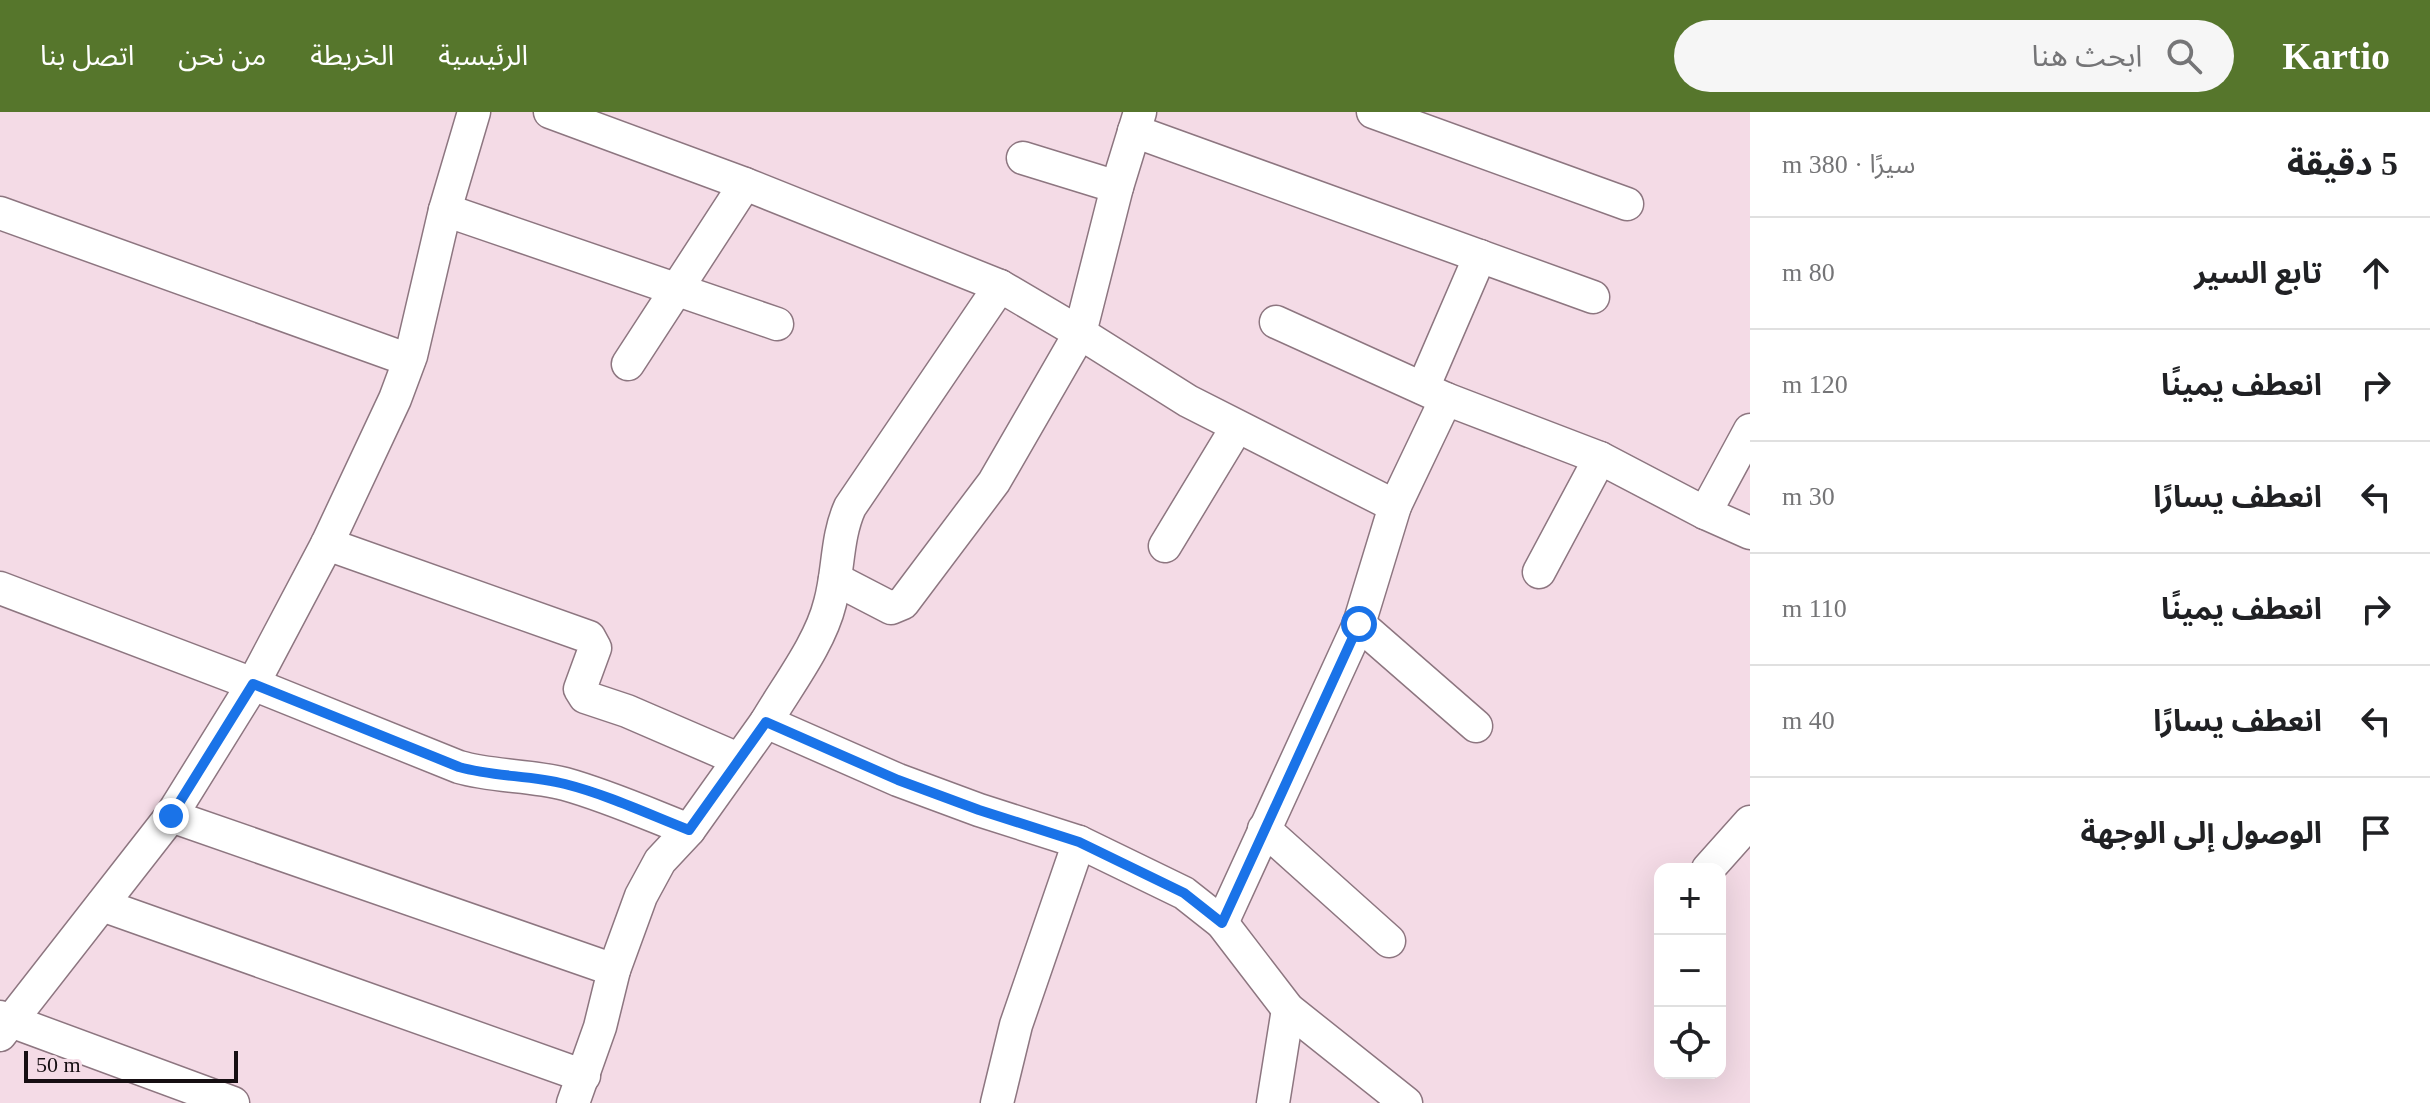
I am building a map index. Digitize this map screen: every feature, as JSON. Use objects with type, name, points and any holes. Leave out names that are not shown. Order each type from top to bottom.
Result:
[{"type":"street","points":[[233,1103],[4,1024],[171,816],[253,684],[327,544],[395,399],[409,360],[445,210],[474,112]]},
{"type":"street","points":[[550,112],[745,184],[1000,286],[1188,401],[1395,506]]},
{"type":"street","points":[[1373,112],[1627,204]]},
{"type":"street","points":[[835,579],[891,608],[903,603],[994,482],[1080,333],[1137,122],[1593,297]]},
{"type":"street","points":[[1023,158],[1117,187]]},
{"type":"street","points":[[628,364],[745,184]]},
{"type":"street","points":[[445,210],[777,324]]},
{"type":"street","points":[[0,213],[409,360]]},
{"type":"street","points":[[1222,923],[1359,624],[1395,506],[1480,256]]},
{"type":"street","points":[[102,905],[579,1090],[614,970],[652,872],[689,830],[766,722],[821,629],[831,602],[840,534],[850,507],[1000,286]]},
{"type":"street","points":[[1276,322],[1435,394],[1600,458],[1750,533]]},
{"type":"street","points":[[1165,546],[1237,427]]},
{"type":"street","points":[[1705,513],[1750,430]]},
{"type":"street","points":[[1539,572],[1600,458]]},
{"type":"street","points":[[327,544],[589,637],[595,648],[580,689],[585,697],[627,711],[738,759]]},
{"type":"street","points":[[0,588],[253,684],[459,767],[480,773],[562,784],[603,796],[689,830]]},
{"type":"street","points":[[1359,624],[1476,726]]},
{"type":"street","points":[[766,722],[898,780],[1079,842],[1184,893],[1222,923],[1288,1009],[1406,1103]]},
{"type":"street","points":[[171,816],[614,970]]},
{"type":"street","points":[[1713,863],[1750,822]]},
{"type":"street","points":[[1264,829],[1389,941]]},
{"type":"street","points":[[997,1103],[1016,1025],[1079,842]]},
{"type":"street","points":[[1273,1103],[1288,1009]]},
{"type":"route","points":[[171,816],[253,684],[459,767],[480,773],[562,784],[603,796],[689,830],[766,722],[898,780],[1079,842],[1184,893],[1222,923],[1359,624]]}]
